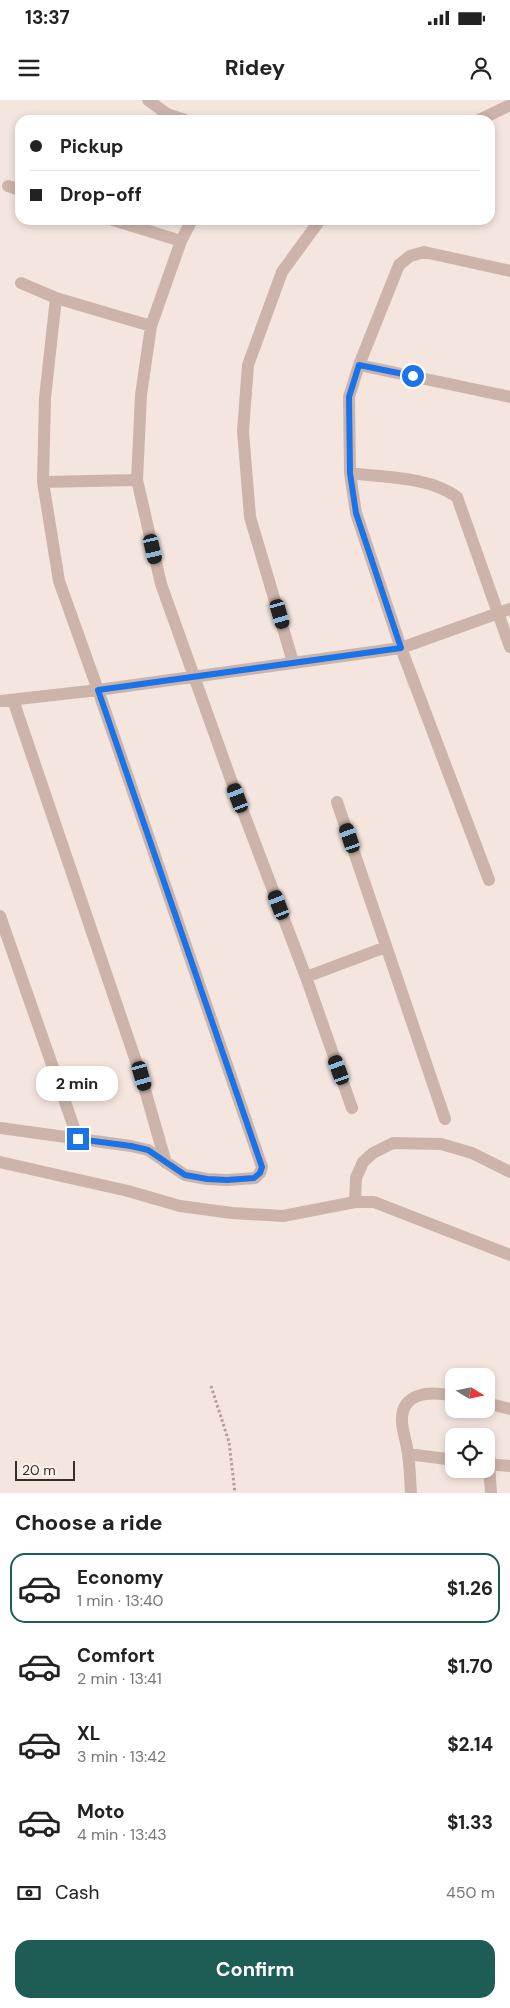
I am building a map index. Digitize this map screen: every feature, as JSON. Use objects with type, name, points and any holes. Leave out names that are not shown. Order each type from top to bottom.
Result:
[{"type":"street","points":[[148,100],[170,115]]},
{"type":"street","points":[[489,115],[510,105]]},
{"type":"street","points":[[130,225],[181,241]]},
{"type":"street","points":[[189,225],[181,241],[151,326],[141,396],[137,480],[161,584],[231,780],[306,977],[352,1108]]},
{"type":"street","points":[[293,662],[250,517],[243,431],[248,365],[251,356],[282,272],[316,225]]},
{"type":"street","points":[[489,880],[401,648],[356,513],[350,473],[349,397],[359,365],[399,265],[410,256],[424,252],[510,271]]},
{"type":"street","points":[[21,283],[56,298],[151,326]]},
{"type":"street","points":[[0,1128],[148,1150],[185,1175],[227,1180],[254,1178],[260,1173],[262,1167],[59,581],[43,482],[45,398],[56,298]]},
{"type":"street","points":[[359,365],[510,397]]},
{"type":"street","points":[[350,473],[432,483],[445,488],[458,497],[504,612],[510,647]]},
{"type":"street","points":[[43,482],[137,480]]},
{"type":"street","points":[[166,1163],[142,1076],[6,701],[401,648],[504,612]]},
{"type":"street","points":[[337,802],[445,1119]]},
{"type":"street","points":[[0,916],[78,1139]]},
{"type":"street","points":[[306,977],[386,946]]},
{"type":"street","points":[[355,1202],[356,1178],[363,1162],[373,1153],[393,1143],[441,1144],[472,1153],[510,1172]]},
{"type":"street","points":[[0,1162],[128,1191],[180,1206],[232,1213],[283,1216],[355,1202],[374,1202],[510,1255]]},
{"type":"street","points":[[411,1493],[408,1454],[402,1422],[404,1407],[413,1398],[427,1393],[445,1395]]},
{"type":"street","points":[[495,1406],[510,1409]]},
{"type":"street","points":[[408,1454],[445,1459]]},
{"type":"street","points":[[495,1465],[510,1466]]},
{"type":"street","points":[[489,1478],[492,1493]]},
{"type":"path","points":[[211,1386],[229,1442],[236,1493]]},
{"type":"route","points":[[78,1139],[148,1150],[185,1175],[227,1180],[254,1178],[260,1173],[262,1167],[98,690],[401,648],[356,513],[350,473],[349,397],[359,365],[413,376]]}]
